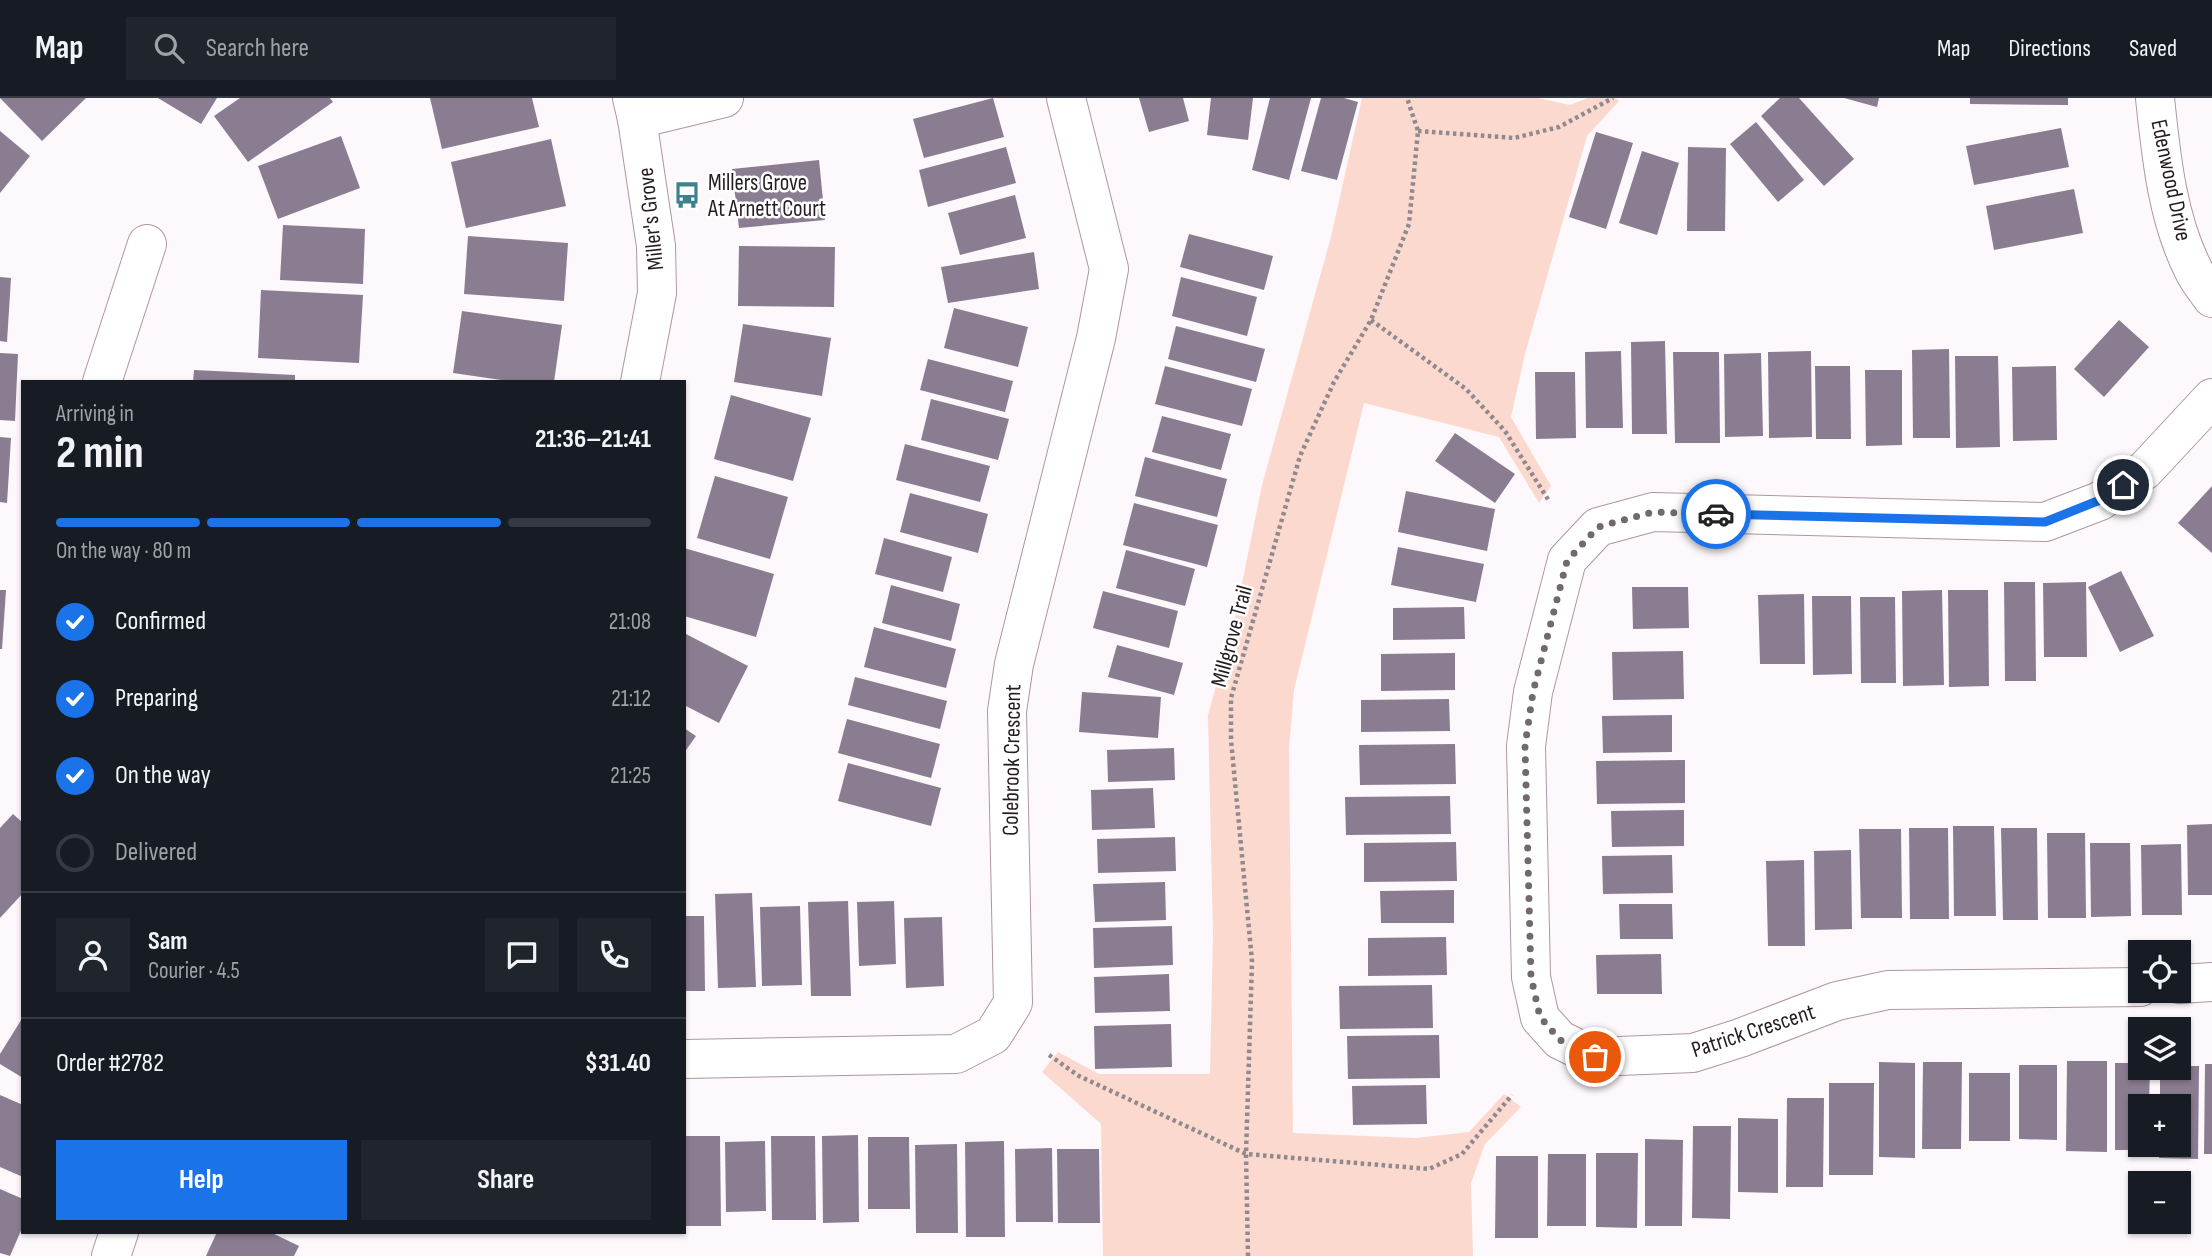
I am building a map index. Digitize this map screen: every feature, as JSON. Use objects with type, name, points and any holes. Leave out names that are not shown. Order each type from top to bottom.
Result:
[{"type":"street","points":[[635,108],[724,98]]},
{"type":"street","name":"Colebrook Crescent","points":[[686,1059],[956,1054],[993,1035],[1013,1003],[1009,699],[1014,664],[1096,338],[1109,269],[1066,98]]},
{"type":"street","name":"Edenwood Drive","points":[[2155,98],[2161,156],[2175,219],[2194,271],[2212,298]]},
{"type":"street","name":"Miller's Grove","points":[[635,108],[656,246],[657,282],[640,380]]},
{"type":"street","points":[[103,380],[147,244]]},
{"type":"street","name":"Patrick Crescent","points":[[2128,987],[1888,990],[1837,1001],[1693,1053],[1595,1057],[1560,1040],[1540,1017],[1531,977],[1525,746],[1533,692],[1567,561],[1598,527],[1653,512],[2045,522],[2100,500],[2145,470],[2212,398]]},
{"type":"street","points":[[2191,984],[2212,982]]},
{"type":"street","points":[[111,1256],[118,1234]]},
{"type":"path","name":"Millgrove Trail","points":[[1248,1256],[1246,1154],[1252,961],[1231,740],[1231,698],[1300,456],[1334,382],[1371,320],[1409,223],[1418,131],[1408,98]]},
{"type":"path","points":[[1418,131],[1514,138],[1559,127],[1613,98]]},
{"type":"path","points":[[1371,320],[1466,389],[1505,431],[1549,501]]},
{"type":"path","points":[[1049,1055],[1079,1076],[1246,1154],[1429,1169],[1462,1154],[1512,1095]]},
{"type":"shaded area","points":[[1362,98],[1538,98],[1570,105],[1588,98],[1616,98],[1619,101],[1587,136],[1525,354],[1511,417],[1551,486],[1539,503],[1499,437],[1364,403],[1294,690],[1289,749],[1293,1133],[1416,1138],[1469,1132],[1504,1094],[1521,1107],[1485,1144],[1471,1183],[1473,1256],[1103,1256],[1101,1124],[1042,1072],[1058,1052],[1099,1074],[1210,1074],[1213,934],[1208,715],[1235,618],[1262,485],[1331,237]]},
{"type":"building","points":[[0,98],[86,98],[42,141]]},
{"type":"building","points":[[158,98],[217,98],[201,124]]},
{"type":"building","points":[[240,98],[330,98],[333,102],[248,162],[214,116]]},
{"type":"building","points":[[430,98],[532,98],[539,127],[442,149]]},
{"type":"building","points":[[993,98],[1004,137],[924,158],[913,119]]},
{"type":"building","points":[[1139,98],[1183,98],[1189,121],[1149,132]]},
{"type":"building","points":[[1211,98],[1253,98],[1248,140],[1207,135]]},
{"type":"building","points":[[1270,98],[1311,98],[1289,180],[1252,170]]},
{"type":"building","points":[[1321,98],[1344,98],[1358,102],[1337,180],[1301,171]]},
{"type":"building","points":[[1780,98],[1799,98],[1854,159],[1824,186],[1761,116]]},
{"type":"building","points":[[1844,98],[1879,98],[1877,107]]},
{"type":"building","points":[[1970,98],[2068,98],[2068,105],[1970,104]]},
{"type":"building","points":[[1756,122],[1804,180],[1778,202],[1730,144]]},
{"type":"building","points":[[2061,128],[2069,167],[1974,185],[1966,146]]},
{"type":"building","points":[[0,131],[30,156],[0,193]]},
{"type":"building","points":[[1596,132],[1633,143],[1606,229],[1569,217]]},
{"type":"building","points":[[341,136],[360,188],[278,219],[258,166]]},
{"type":"building","points":[[551,139],[566,206],[466,228],[451,162]]},
{"type":"building","points":[[1006,147],[1016,183],[928,207],[919,170]]},
{"type":"building","points":[[1688,147],[1726,148],[1725,231],[1687,231]]},
{"type":"building","points":[[1642,151],[1679,163],[1657,235],[1619,223]]},
{"type":"building","points":[[819,160],[825,220],[739,228],[732,169]]},
{"type":"building","points":[[2074,189],[2083,233],[1994,250],[1986,206]]},
{"type":"building","points":[[1015,195],[1026,238],[960,255],[948,213]]},
{"type":"building","points":[[283,225],[365,229],[363,284],[280,280]]},
{"type":"building","points":[[1189,234],[1273,256],[1264,290],[1180,267]]},
{"type":"building","points":[[468,236],[568,243],[564,301],[464,294]]},
{"type":"building","points":[[739,246],[835,247],[834,307],[738,306]]},
{"type":"building","points":[[1034,252],[1039,289],[948,303],[941,267]]},
{"type":"building","points":[[0,277],[11,278],[7,342],[0,341]]},
{"type":"building","points":[[1181,277],[1257,297],[1247,336],[1172,316]]},
{"type":"building","points":[[261,290],[363,295],[359,363],[258,358]]},
{"type":"building","points":[[954,308],[1028,327],[1018,367],[944,348]]},
{"type":"building","points":[[462,311],[562,325],[554,380],[502,380],[453,373]]},
{"type":"building","points":[[2119,320],[2149,347],[2104,397],[2074,369]]},
{"type":"building","points":[[743,324],[831,338],[822,396],[734,382]]},
{"type":"building","points":[[1176,326],[1265,349],[1256,382],[1168,359]]},
{"type":"building","points":[[1665,341],[1667,434],[1632,434],[1631,342]]},
{"type":"building","points":[[1949,349],[1950,438],[1913,438],[1912,350]]},
{"type":"building","points":[[1621,351],[1623,428],[1586,428],[1585,352]]},
{"type":"building","points":[[1811,351],[1812,437],[1769,438],[1768,352]]},
{"type":"building","points":[[1673,352],[1719,352],[1720,443],[1675,443]]},
{"type":"building","points":[[0,353],[18,354],[15,421],[0,420]]},
{"type":"building","points":[[1761,353],[1763,436],[1725,437],[1724,354]]},
{"type":"building","points":[[1955,356],[1998,356],[2000,447],[1956,448]]},
{"type":"building","points":[[928,359],[1013,381],[1005,412],[920,390]]},
{"type":"building","points":[[1165,366],[1252,389],[1242,426],[1155,404]]},
{"type":"building","points":[[1815,366],[1850,366],[1851,439],[1816,439]]},
{"type":"building","points":[[2056,366],[2057,440],[2013,441],[2012,367]]},
{"type":"building","points":[[194,370],[295,375],[295,380],[193,380]]},
{"type":"building","points":[[1865,370],[1902,370],[1902,445],[1866,446]]},
{"type":"building","points":[[1535,372],[1575,372],[1576,438],[1536,439]]},
{"type":"building","points":[[731,395],[811,418],[793,481],[714,459]]},
{"type":"building","points":[[931,399],[1009,419],[998,460],[921,440]]},
{"type":"building","points":[[1162,416],[1231,434],[1221,470],[1152,452]]},
{"type":"building","points":[[1455,433],[1515,474],[1495,503],[1435,461]]},
{"type":"building","points":[[0,437],[11,438],[7,503],[0,502]]},
{"type":"building","points":[[905,444],[990,466],[980,502],[896,480]]},
{"type":"building","points":[[1145,457],[1227,479],[1217,517],[1135,496]]},
{"type":"building","points":[[715,476],[788,497],[770,559],[697,538]]},
{"type":"building","points":[[2212,486],[2212,553],[2178,523]]},
{"type":"building","points":[[1406,491],[1495,509],[1487,551],[1398,532]]},
{"type":"building","points":[[910,493],[988,514],[978,553],[900,532]]},
{"type":"building","points":[[1134,503],[1218,525],[1207,567],[1123,545]]},
{"type":"building","points":[[884,538],[952,557],[943,592],[875,574]]},
{"type":"building","points":[[1398,547],[1484,564],[1476,602],[1391,585]]},
{"type":"building","points":[[686,549],[774,574],[756,637],[686,617]]},
{"type":"building","points":[[1126,550],[1195,569],[1185,606],[1116,588]]},
{"type":"building","points":[[2121,571],[2154,636],[2120,652],[2088,587]]},
{"type":"building","points":[[2004,582],[2035,582],[2036,681],[2005,681]]},
{"type":"building","points":[[2086,582],[2087,657],[2044,657],[2043,583]]},
{"type":"building","points":[[891,585],[960,604],[951,641],[882,623]]},
{"type":"building","points":[[1632,587],[1688,587],[1689,628],[1633,629]]},
{"type":"building","points":[[0,590],[6,590],[2,649],[0,649]]},
{"type":"building","points":[[1942,590],[1944,685],[1903,686],[1902,591]]},
{"type":"building","points":[[1948,590],[1988,590],[1989,686],[1949,687]]},
{"type":"building","points":[[1103,591],[1178,611],[1169,648],[1093,628]]},
{"type":"building","points":[[1804,594],[1805,664],[1760,664],[1758,595]]},
{"type":"building","points":[[1812,596],[1851,596],[1852,674],[1813,675]]},
{"type":"building","points":[[1860,597],[1895,597],[1896,683],[1861,683]]},
{"type":"building","points":[[1464,607],[1465,639],[1393,640],[1393,608]]},
{"type":"building","points":[[874,627],[956,649],[946,688],[864,667]]},
{"type":"building","points":[[686,634],[748,666],[719,723],[686,706]]},
{"type":"building","points":[[1117,645],[1183,663],[1174,695],[1108,677]]},
{"type":"building","points":[[1683,651],[1684,699],[1613,700],[1612,652]]},
{"type":"building","points":[[1455,653],[1455,690],[1381,691],[1381,654]]},
{"type":"building","points":[[855,677],[947,701],[940,729],[848,705]]},
{"type":"building","points":[[1082,692],[1161,697],[1158,738],[1079,732]]},
{"type":"building","points":[[1449,699],[1450,731],[1361,732],[1361,700]]},
{"type":"building","points":[[1672,715],[1672,752],[1603,753],[1602,716]]},
{"type":"building","points":[[847,719],[940,744],[931,778],[838,753]]},
{"type":"building","points":[[686,729],[696,736],[686,750]]},
{"type":"building","points":[[1455,744],[1456,784],[1360,785],[1359,745]]},
{"type":"building","points":[[1174,748],[1175,780],[1108,782],[1107,750]]},
{"type":"building","points":[[1685,760],[1685,803],[1597,804],[1596,761]]},
{"type":"building","points":[[848,763],[941,788],[931,826],[838,801]]},
{"type":"building","points":[[1153,788],[1155,828],[1092,830],[1091,790]]},
{"type":"building","points":[[1450,796],[1451,834],[1346,835],[1345,797]]},
{"type":"building","points":[[1684,810],[1684,846],[1612,847],[1611,811]]},
{"type":"building","points":[[13,814],[21,821],[21,895],[0,918],[0,828]]},
{"type":"building","points":[[2212,824],[2212,895],[2188,895],[2187,825]]},
{"type":"building","points":[[1953,826],[1994,826],[1996,916],[1954,916]]},
{"type":"building","points":[[1909,828],[1948,828],[1949,919],[1910,919]]},
{"type":"building","points":[[2001,828],[2037,828],[2038,920],[2003,920]]},
{"type":"building","points":[[1859,829],[1901,829],[1902,918],[1861,918]]},
{"type":"building","points":[[2047,833],[2085,833],[2086,918],[2048,918]]},
{"type":"building","points":[[1175,837],[1176,871],[1098,873],[1097,839]]},
{"type":"building","points":[[1456,842],[1457,881],[1364,882],[1364,843]]},
{"type":"building","points":[[2090,843],[2130,843],[2131,916],[2091,917]]},
{"type":"building","points":[[2181,844],[2182,915],[2142,915],[2141,845]]},
{"type":"building","points":[[1851,850],[1852,929],[1815,930],[1814,851]]},
{"type":"building","points":[[1672,855],[1673,893],[1603,894],[1602,856]]},
{"type":"building","points":[[1804,860],[1805,946],[1768,946],[1766,861]]},
{"type":"building","points":[[1165,882],[1166,920],[1095,922],[1093,884]]},
{"type":"building","points":[[1454,890],[1454,923],[1381,923],[1380,891]]},
{"type":"building","points":[[752,893],[756,987],[718,988],[715,894]]},
{"type":"building","points":[[848,901],[851,996],[811,996],[808,902]]},
{"type":"building","points":[[894,901],[896,964],[859,966],[857,902]]},
{"type":"building","points":[[1619,904],[1672,904],[1673,939],[1620,939]]},
{"type":"building","points":[[800,906],[802,985],[762,986],[760,907]]},
{"type":"building","points":[[686,916],[704,916],[705,991],[686,991]]},
{"type":"building","points":[[942,917],[944,986],[906,988],[904,918]]},
{"type":"building","points":[[1172,926],[1173,965],[1094,968],[1093,928]]},
{"type":"building","points":[[1446,937],[1447,975],[1368,976],[1368,938]]},
{"type":"building","points":[[1661,954],[1662,994],[1597,994],[1596,955]]},
{"type":"building","points":[[1169,974],[1170,1011],[1095,1013],[1094,977]]},
{"type":"building","points":[[1432,985],[1433,1028],[1340,1029],[1339,986]]},
{"type":"building","points":[[21,1020],[21,1077],[0,1064],[0,1054]]},
{"type":"building","points":[[1171,1024],[1172,1067],[1095,1069],[1094,1026]]},
{"type":"building","points":[[1439,1035],[1440,1078],[1348,1079],[1347,1036]]},
{"type":"building","points":[[2067,1061],[2107,1061],[2107,1152],[2066,1151]]},
{"type":"building","points":[[1879,1062],[1915,1063],[1915,1158],[1879,1157]]},
{"type":"building","points":[[1923,1062],[1962,1062],[1961,1149],[1922,1149]]},
{"type":"building","points":[[2115,1063],[2128,1063],[2128,1080],[2150,1080],[2149,1094],[2128,1094],[2128,1150],[2115,1150]]},
{"type":"building","points":[[2205,1064],[2212,1064],[2212,1154],[2204,1154]]},
{"type":"building","points":[[2019,1065],[2057,1065],[2057,1140],[2019,1139]]},
{"type":"building","points":[[2191,1066],[2199,1066],[2198,1159],[2159,1158],[2191,1157],[2191,1094],[2160,1094],[2160,1080],[2191,1080]]},
{"type":"building","points":[[1969,1073],[2010,1073],[2010,1141],[1969,1141]]},
{"type":"building","points":[[1829,1083],[1874,1083],[1873,1175],[1829,1175]]},
{"type":"building","points":[[1426,1085],[1427,1124],[1353,1125],[1352,1086]]},
{"type":"building","points":[[0,1095],[21,1104],[21,1176],[0,1167]]},
{"type":"building","points":[[1787,1098],[1824,1098],[1823,1187],[1786,1187]]},
{"type":"building","points":[[1738,1118],[1778,1119],[1778,1193],[1738,1192]]},
{"type":"building","points":[[1693,1126],[1731,1126],[1730,1219],[1692,1218]]},
{"type":"building","points":[[858,1135],[859,1222],[823,1223],[822,1136]]},
{"type":"building","points":[[686,1136],[720,1136],[721,1226],[686,1226]]},
{"type":"building","points":[[771,1136],[815,1136],[816,1220],[772,1220]]},
{"type":"building","points":[[868,1137],[909,1137],[910,1209],[868,1209]]},
{"type":"building","points":[[1645,1139],[1683,1140],[1682,1226],[1645,1226]]},
{"type":"building","points":[[765,1141],[766,1211],[726,1212],[725,1142]]},
{"type":"building","points":[[1004,1141],[1005,1237],[966,1237],[965,1142]]},
{"type":"building","points":[[957,1144],[958,1233],[916,1233],[915,1145]]},
{"type":"building","points":[[1052,1148],[1053,1222],[1016,1222],[1015,1149]]},
{"type":"building","points":[[1057,1149],[1099,1149],[1100,1223],[1058,1223]]},
{"type":"building","points":[[1596,1153],[1638,1153],[1637,1228],[1596,1227]]},
{"type":"building","points":[[1548,1154],[1586,1154],[1586,1226],[1547,1226]]},
{"type":"building","points":[[1496,1156],[1538,1156],[1538,1238],[1495,1238]]},
{"type":"building","points":[[0,1189],[21,1198],[21,1231],[10,1256],[0,1253]]},
{"type":"building","points":[[216,1234],[274,1234],[299,1246],[294,1256],[206,1256]]},
{"type":"way so far","points":[[1595,1057],[1560,1040],[1540,1017],[1531,977],[1525,746],[1533,692],[1567,561],[1598,527],[1653,512],[1716,514]]},
{"type":"place","name":"Millers Grove At Arnett Court","points":[[687,195]]},
{"type":"route","points":[[1716,514],[2045,522],[2100,500],[2123,485]]}]
